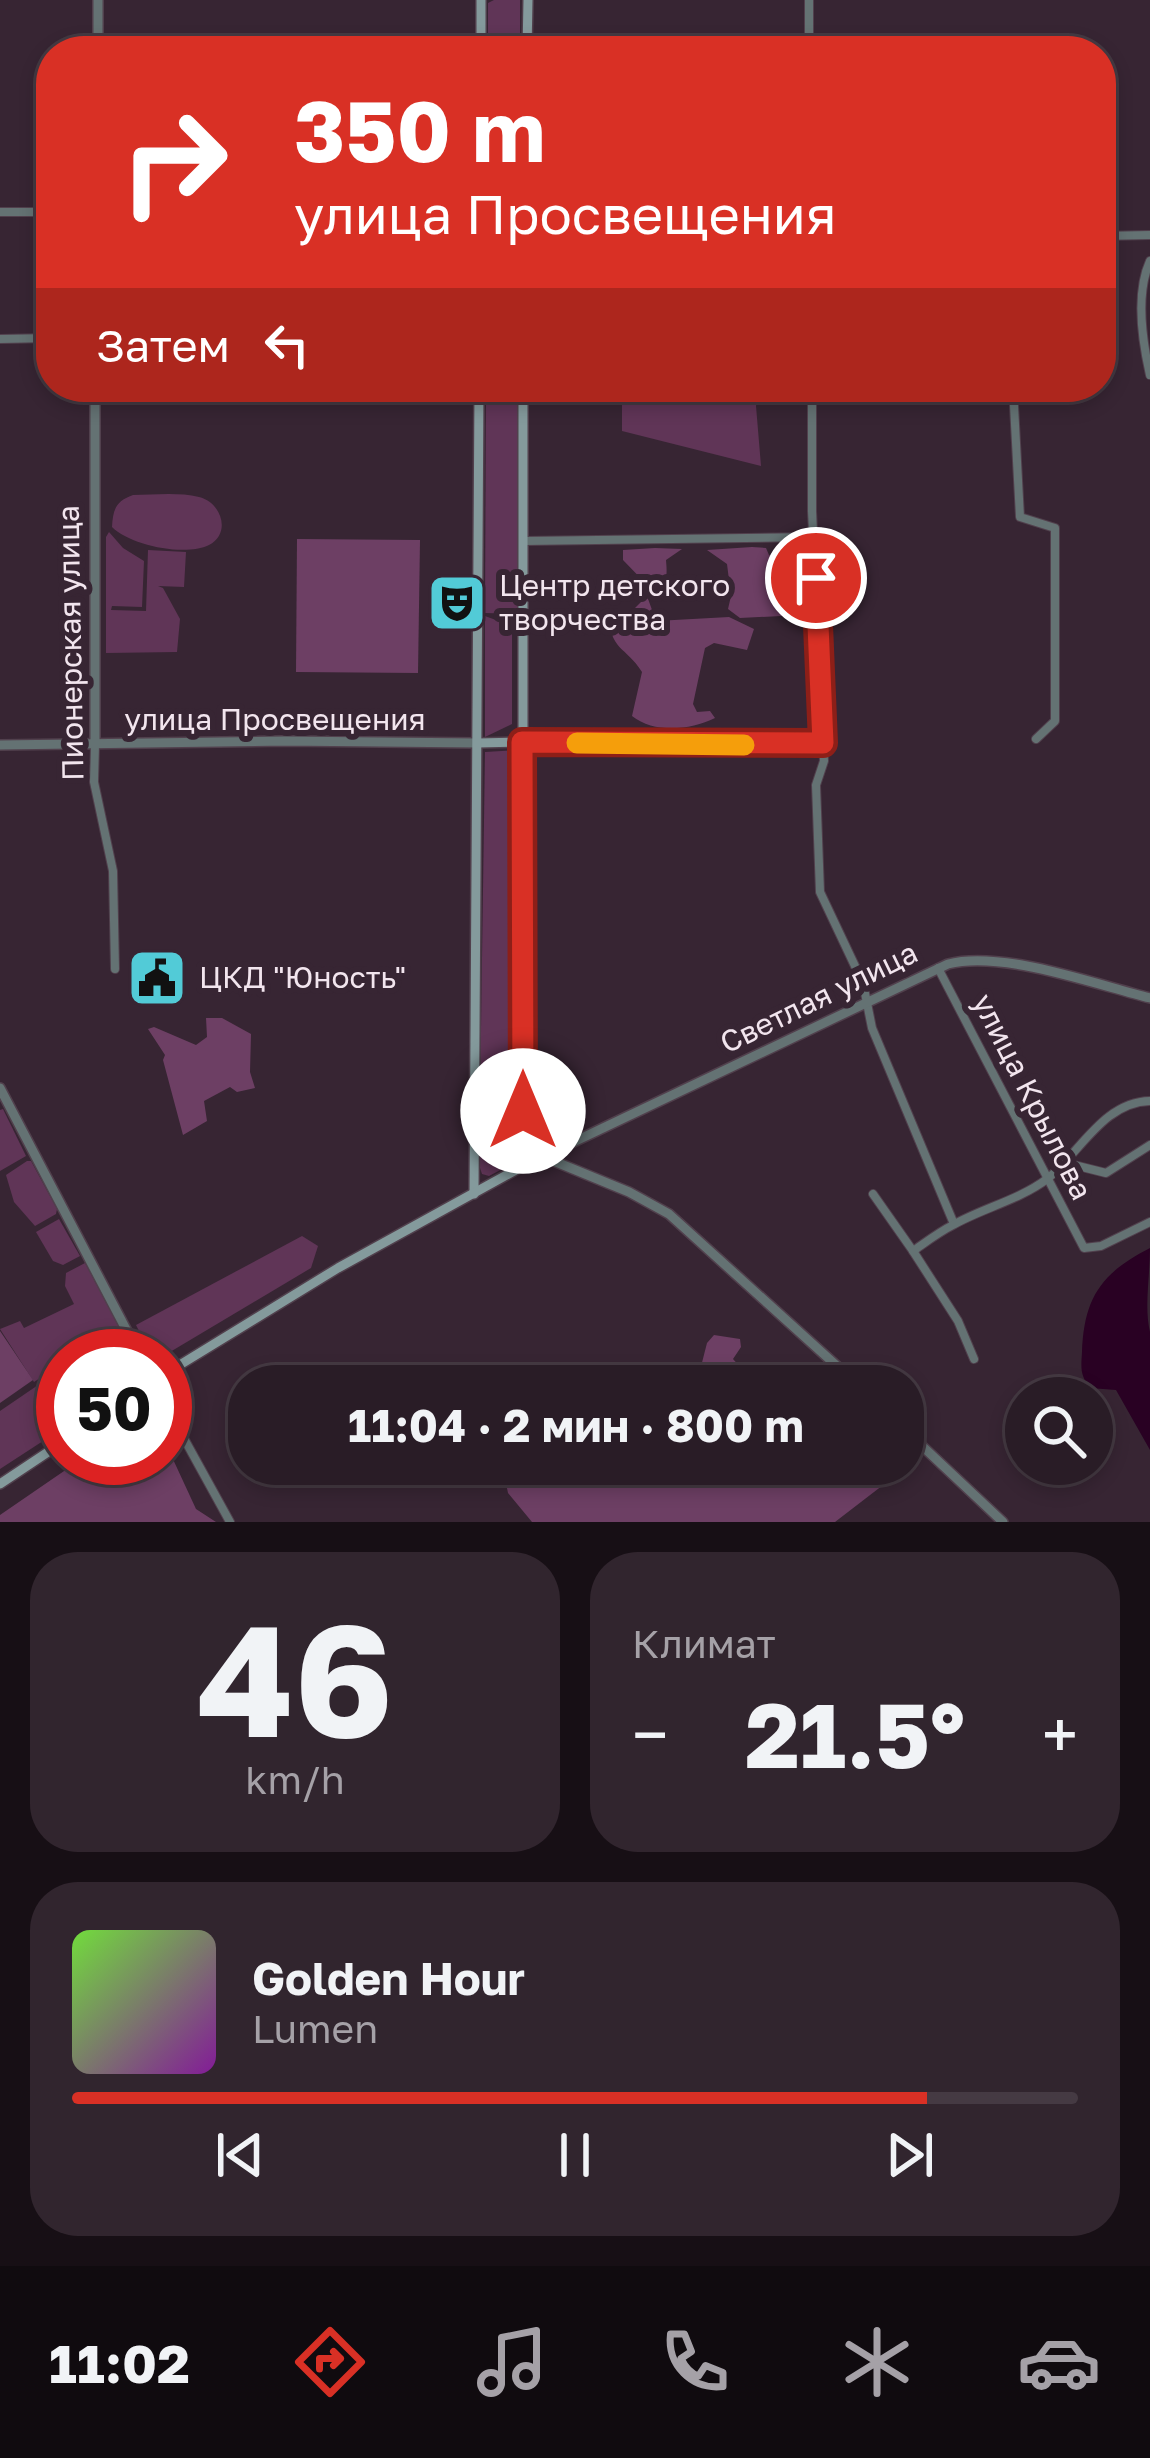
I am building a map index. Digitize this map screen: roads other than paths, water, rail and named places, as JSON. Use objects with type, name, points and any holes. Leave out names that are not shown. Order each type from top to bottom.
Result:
[{"type":"main road","points":[[481,0],[481,36]]},
{"type":"main road","points":[[527,36],[528,0]]},
{"type":"main road","points":[[473,1194],[478,402]]},
{"type":"main road","points":[[192,1357],[338,1268],[524,1166],[523,402]]},
{"type":"main road","points":[[478,743],[522,742]]},
{"type":"main road","points":[[0,1484],[36,1460]]},
{"type":"street","points":[[98,0],[98,36]]},
{"type":"street","points":[[809,0],[809,36]]},
{"type":"street","points":[[0,212],[36,212]]},
{"type":"street","points":[[1116,236],[1150,236]]},
{"type":"street","points":[[1150,261],[1143,276],[1142,312],[1150,375]]},
{"type":"street","points":[[0,339],[36,338]]},
{"type":"street","name":"Пионерская улица","points":[[95,402],[94,782],[113,871],[115,969]]},
{"type":"street","points":[[812,402],[824,761],[816,785],[820,892],[863,983],[872,1028],[954,1224]]},
{"type":"street","points":[[1014,402],[1020,518],[1055,528],[1055,721],[1036,739]]},
{"type":"street","points":[[523,541],[814,537]]},
{"type":"street","points":[[522,742],[823,743]]},
{"type":"street","name":"улица Просвещения","points":[[0,745],[478,743]]},
{"type":"street","name":"Светлая улица","points":[[524,1166],[938,967],[972,959],[1000,961],[1150,998]]},
{"type":"street","name":"улица Крылова","points":[[938,967],[1084,1248],[1100,1246],[1150,1222]]},
{"type":"street","points":[[0,1088],[126,1329]]},
{"type":"street","points":[[913,1251],[954,1224],[1046,1179],[1066,1163],[1092,1130],[1126,1106],[1150,1101]]},
{"type":"street","points":[[1066,1163],[1106,1173],[1150,1145]]},
{"type":"street","points":[[548,1154],[680,1222],[836,1365]]},
{"type":"street","points":[[873,1194],[958,1321],[974,1359]]},
{"type":"street","points":[[924,1447],[1003,1522]]},
{"type":"street","points":[[192,1453],[230,1522]]},
{"type":"place","name":"Центр детского творчества","points":[[457,603]]},
{"type":"place","name":"ЦКД \"Юность\"","points":[[157,978]]}]
